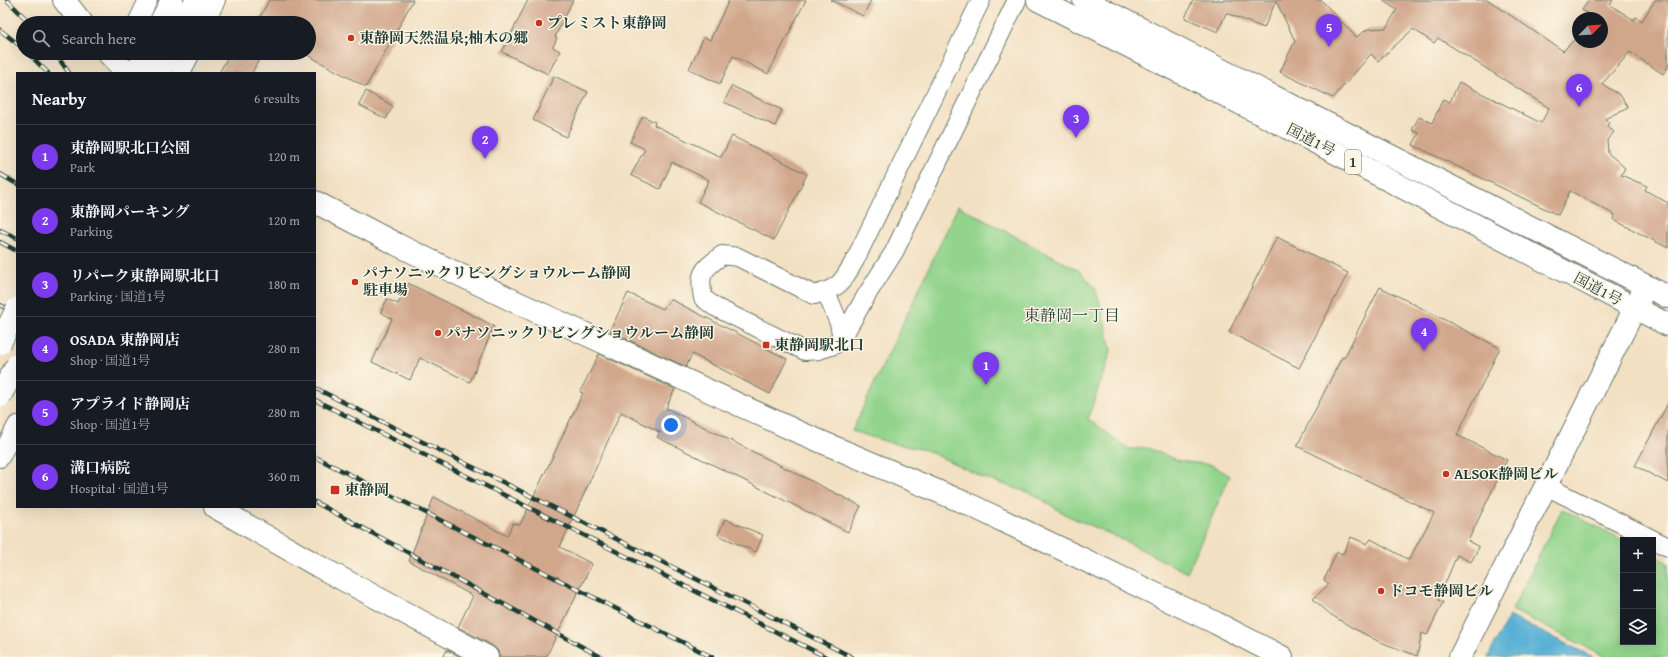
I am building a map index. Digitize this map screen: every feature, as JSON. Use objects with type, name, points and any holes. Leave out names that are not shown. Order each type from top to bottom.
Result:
[{"type":"main road","points":[[64,0],[77,16]]},
{"type":"main road","points":[[164,16],[172,0]]},
{"type":"main road","points":[[188,16],[196,0]]},
{"type":"main road","name":"国道1号","points":[[1038,0],[1668,325]]},
{"type":"main road","name":"国道1号","points":[[1084,0],[1668,297]]},
{"type":"main road","points":[[160,72],[166,60]]},
{"type":"main road","points":[[316,203],[396,244],[516,302],[796,431],[970,505],[1216,623],[1282,657]]},
{"type":"main road","points":[[1460,657],[1646,286]]},
{"type":"main road","points":[[0,342],[16,311]]},
{"type":"main road","points":[[0,396],[16,367]]},
{"type":"main road","points":[[0,385],[16,394]]},
{"type":"main road","points":[[217,508],[318,566],[487,657]]},
{"type":"street","points":[[140,16],[148,0]]},
{"type":"street","points":[[208,16],[216,0]]},
{"type":"street","points":[[981,0],[855,260],[837,286],[826,292],[814,295],[738,257],[722,255],[703,270],[700,284],[703,298],[715,307],[805,350],[819,350],[834,345],[842,338],[894,252],[1017,0]]},
{"type":"street","points":[[181,72],[187,60]]},
{"type":"street","points":[[826,292],[840,323],[842,338]]},
{"type":"street","points":[[0,458],[16,427]]},
{"type":"street","points":[[1546,486],[1668,547]]},
{"type":"green space","points":[[958,206],[1080,271],[1095,288],[1103,312],[1111,351],[1088,419],[1129,449],[1148,448],[1180,461],[1212,465],[1230,476],[1187,573],[1117,537],[1068,516],[1033,494],[984,478],[926,450],[891,443],[852,431]]},
{"type":"green space","points":[[1562,509],[1620,538],[1620,645],[1656,645],[1656,557],[1668,563],[1668,657],[1606,657],[1512,610]]},
{"type":"water","points":[[1509,616],[1593,657],[1488,657]]},
{"type":"building","name":"東静岡天然温泉;柚木の郷","points":[[269,0],[413,0],[366,87],[316,60],[316,16],[261,16]]},
{"type":"building","name":"プレミスト東静岡","points":[[528,0],[573,0],[555,37],[557,38],[553,47],[560,51],[548,74],[502,52]]},
{"type":"building","points":[[729,0],[806,0],[768,74],[733,56],[720,84],[689,69],[704,37],[710,40]]},
{"type":"building","points":[[831,0],[871,0],[863,16]]},
{"type":"building","points":[[1193,0],[1321,0],[1356,37],[1368,29],[1386,28],[1397,10],[1382,0],[1488,0],[1563,51],[1572,42],[1572,48],[1608,48],[1608,12],[1585,12],[1582,10],[1589,0],[1613,0],[1610,5],[1634,20],[1636,17],[1642,21],[1655,0],[1668,0],[1668,67],[1663,74],[1630,52],[1602,84],[1620,95],[1628,107],[1605,119],[1609,123],[1607,126],[1614,132],[1607,140],[1608,153],[1625,168],[1621,175],[1647,186],[1645,190],[1668,203],[1668,248],[1614,220],[1615,215],[1570,191],[1558,215],[1413,145],[1419,133],[1412,130],[1419,117],[1432,123],[1443,99],[1450,102],[1459,82],[1541,123],[1549,108],[1438,38],[1434,43],[1413,29],[1378,61],[1371,54],[1333,98],[1280,72],[1295,41],[1276,1],[1264,28],[1226,13],[1218,32],[1185,18]]},
{"type":"building","points":[[226,60],[258,60],[252,72],[220,72]]},
{"type":"building","points":[[554,76],[588,92],[566,137],[533,120]]},
{"type":"building","points":[[732,86],[782,110],[775,126],[724,102]]},
{"type":"building","points":[[366,91],[393,106],[386,119],[359,105]]},
{"type":"building","points":[[643,116],[655,122],[654,125],[721,157],[732,136],[807,174],[774,240],[698,202],[709,180],[672,162],[660,189],[631,175],[645,149],[630,142]]},
{"type":"building","points":[[1277,237],[1348,273],[1299,368],[1229,332]]},
{"type":"building","name":"パナソニックリビングショウルーム静岡","points":[[408,283],[494,326],[470,382],[420,358],[410,380],[372,362],[392,319],[381,312],[387,299],[398,304]]},
{"type":"building","points":[[1380,287],[1500,348],[1457,435],[1507,460],[1468,541],[1479,547],[1471,562],[1457,555],[1438,600],[1443,602],[1427,635],[1422,633],[1417,656],[1378,641],[1351,627],[1330,614],[1313,599],[1329,584],[1324,580],[1337,552],[1343,554],[1351,537],[1367,544],[1371,539],[1409,560],[1434,513],[1297,446],[1342,357],[1344,358]]},
{"type":"building","points":[[628,293],[663,309],[670,299],[787,359],[770,394],[692,354],[686,367],[610,331]]},
{"type":"building","points":[[599,354],[675,389],[666,408],[861,506],[848,532],[657,437],[660,432],[621,412],[560,547],[592,564],[546,657],[499,657],[498,651],[493,646],[458,627],[473,596],[409,561],[434,497],[507,536],[513,523],[520,525],[583,393],[580,392]]},
{"type":"building","points":[[1668,403],[1668,483],[1635,466]]},
{"type":"building","points":[[725,519],[763,535],[756,552],[718,535]]},
{"type":"building","points":[[447,650],[461,657],[443,657]]},
{"type":"railway","points":[[7,0],[23,16]]},
{"type":"railway","points":[[0,30],[16,43]]},
{"type":"railway","points":[[35,60],[47,72]]},
{"type":"railway","points":[[60,60],[68,72]]},
{"type":"railway","points":[[0,174],[16,183]]},
{"type":"railway","points":[[0,230],[16,238]]},
{"type":"railway","points":[[0,242],[16,250]]},
{"type":"railway","points":[[0,305],[16,313]]},
{"type":"railway","points":[[0,329],[16,337]]},
{"type":"railway","points":[[316,389],[852,657]]},
{"type":"railway","points":[[316,401],[826,657]]},
{"type":"railway","points":[[316,458],[712,657]]},
{"type":"railway","points":[[316,503],[601,657]]},
{"type":"place","name":"プレミスト東静岡","points":[[539,23]]},
{"type":"place","name":"東静岡天然温泉;柚木の郷","points":[[351,38]]},
{"type":"place","name":"アプライド静岡店","points":[[1329,47]]},
{"type":"place","name":"溝口病院","points":[[1579,107]]},
{"type":"place","name":"リパーク東静岡駅北口","points":[[1076,138]]},
{"type":"place","name":"東静岡パーキング","points":[[485,159]]},
{"type":"place","name":"パナソニックリビングショウルーム静岡 駐車場","points":[[355,282]]},
{"type":"place","name":"パナソニックリビングショウルーム静岡","points":[[438,333]]},
{"type":"place","name":"東静岡駅北口","points":[[766,345]]},
{"type":"place","name":"OSADA 東静岡店","points":[[1424,351]]},
{"type":"place","name":"東静岡駅北口公園","points":[[986,385]]},
{"type":"place","name":"ALSOK静岡ビル","points":[[1446,474]]},
{"type":"place","name":"東静岡","points":[[335,490]]},
{"type":"place","name":"ドコモ静岡ビル","points":[[1381,591]]},
{"type":"district","name":"東静岡一丁目","points":[[1072,315]]}]
